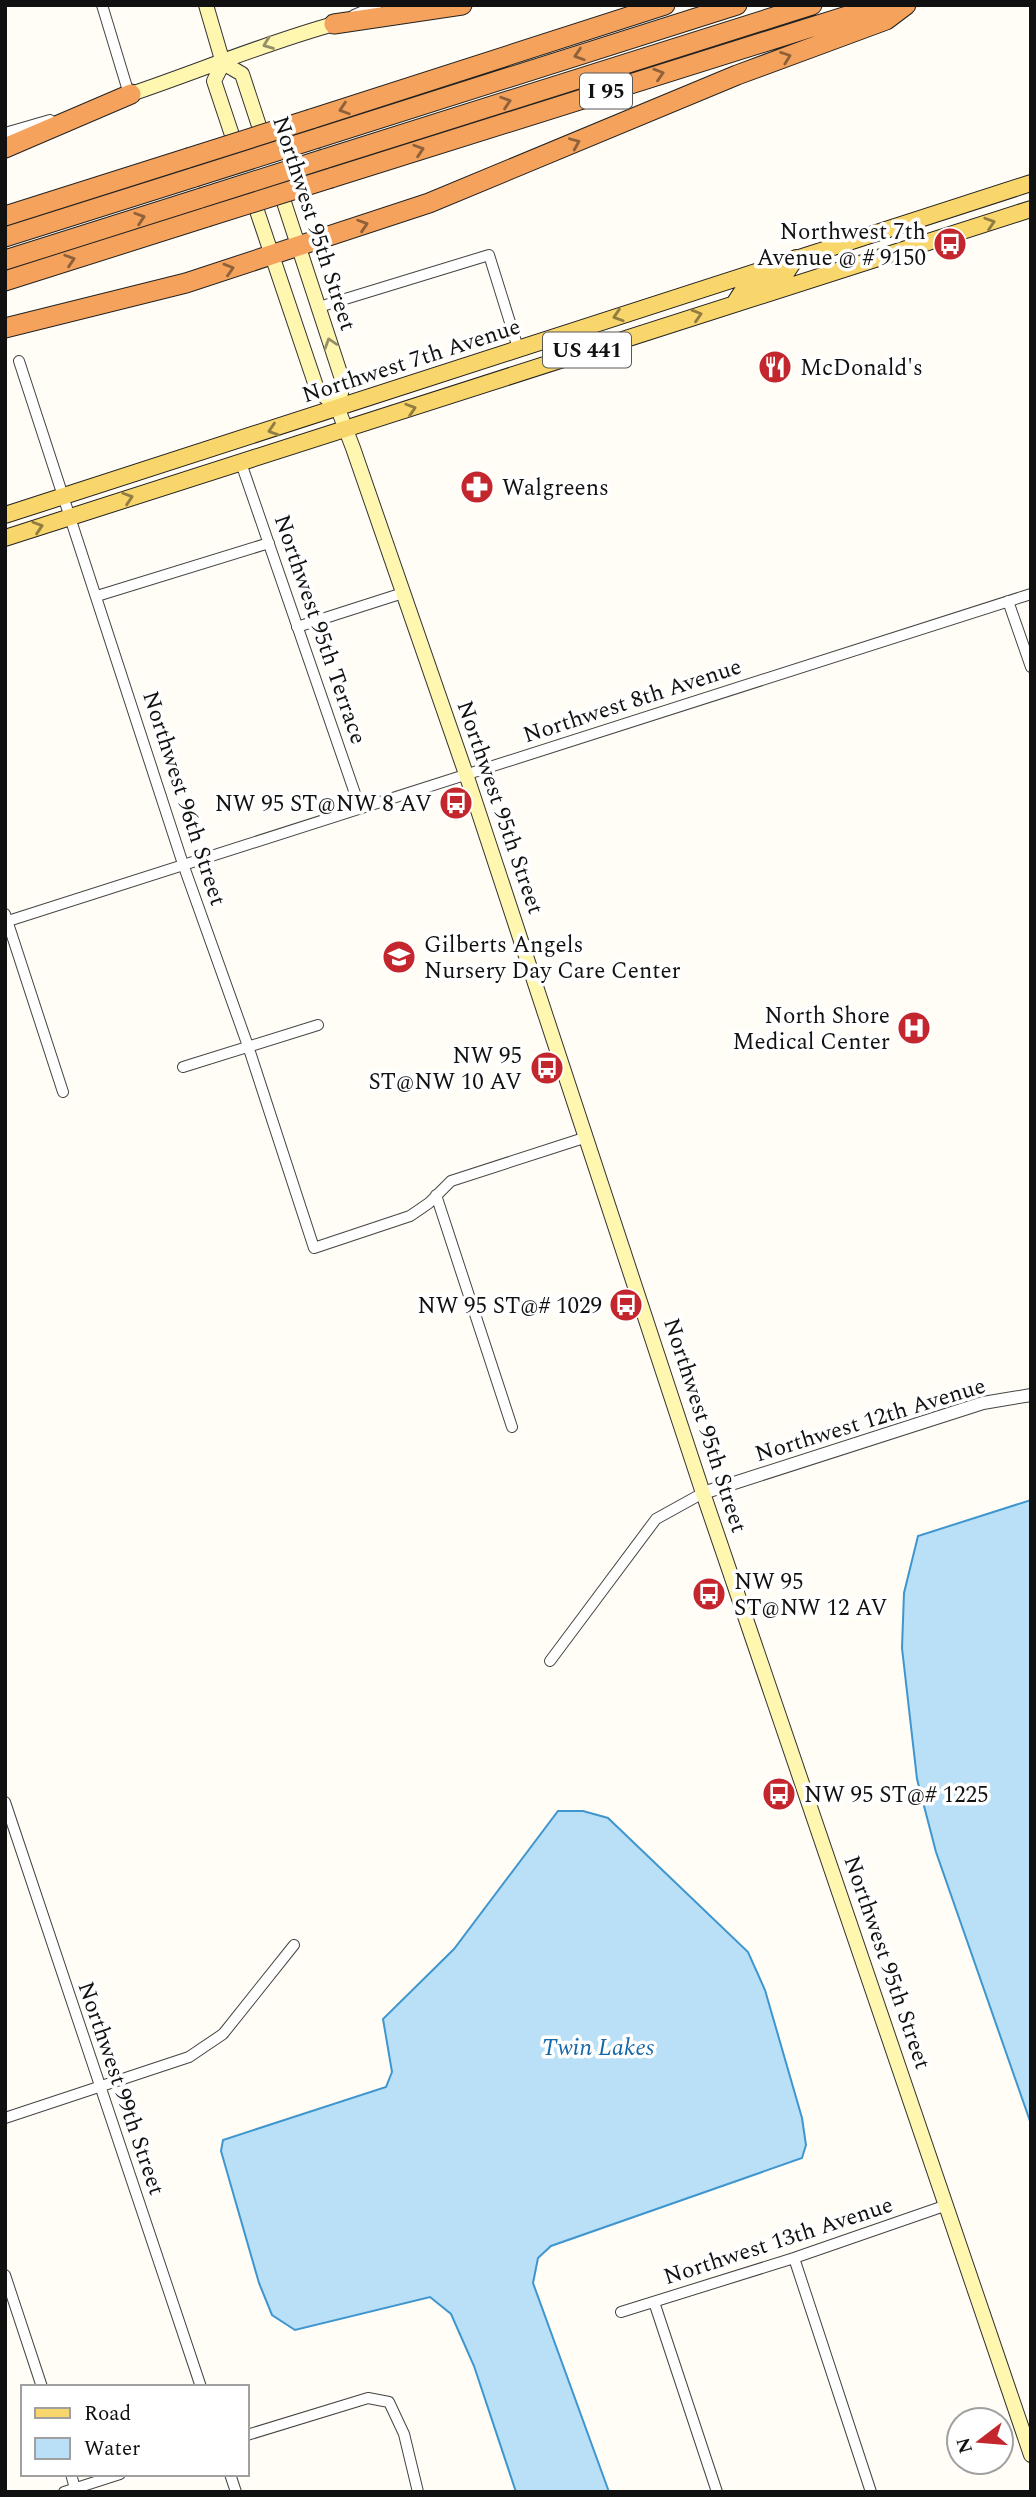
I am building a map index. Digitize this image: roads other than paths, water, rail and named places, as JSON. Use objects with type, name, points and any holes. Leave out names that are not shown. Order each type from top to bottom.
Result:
[{"type":"highway","points":[[334,23],[462,5]]},
{"type":"highway","points":[[5,237],[192,168],[312,119],[665,5]]},
{"type":"highway","points":[[5,216],[318,138],[737,5]]},
{"type":"highway","points":[[327,169],[812,5]]},
{"type":"highway","name":"I 95","points":[[5,281],[204,208],[327,169],[882,5]]},
{"type":"highway","points":[[5,328],[129,299],[272,257],[429,203],[737,75],[886,20],[906,5]]},
{"type":"highway","points":[[5,148],[131,94]]},
{"type":"highway","points":[[5,260],[204,208]]},
{"type":"main road","name":"Northwest 95th Street","points":[[206,5],[223,63],[214,81],[272,257],[317,389],[338,409],[346,430],[467,776],[703,1493],[1031,2455]]},
{"type":"main road","points":[[131,94],[223,63],[273,41],[334,23]]},
{"type":"main road","name":"Northwest 95th Street","points":[[223,63],[239,71],[244,78],[343,382],[338,409]]},
{"type":"main road","name":"Northwest 7th Avenue","points":[[5,515],[1031,183]]},
{"type":"main road","name":"Northwest 7th Avenue","points":[[5,538],[1031,209]]},
{"type":"main road","points":[[734,304],[746,287],[784,276],[796,258]]},
{"type":"main road","points":[[578,354],[590,342],[660,319],[670,300]]},
{"type":"street","points":[[5,134],[131,94],[102,5]]},
{"type":"street","points":[[334,23],[377,5]]},
{"type":"street","points":[[319,307],[489,256],[518,348]]},
{"type":"street","name":"Northwest 96th Street","points":[[19,360],[183,864],[248,1046],[314,1248],[410,1216],[436,1195]]},
{"type":"street","name":"Northwest 95th Terrace","points":[[241,463],[360,808]]},
{"type":"street","points":[[97,596],[269,542]]},
{"type":"street","points":[[298,627],[403,593]]},
{"type":"street","name":"Northwest 8th Avenue","points":[[6,919],[467,776],[1031,594]]},
{"type":"street","points":[[1009,601],[1031,667]]},
{"type":"street","points":[[6,919],[63,1092]]},
{"type":"street","points":[[183,1067],[318,1026]]},
{"type":"street","points":[[512,1427],[436,1195],[451,1181],[587,1137]]},
{"type":"street","name":"Northwest 12th Avenue","points":[[550,1661],[656,1520],[703,1493],[972,1406],[1031,1395]]},
{"type":"street","name":"Northwest 99th Street","points":[[5,1802],[200,2385]]},
{"type":"street","points":[[5,2118],[189,2057],[214,2042],[294,1945]]},
{"type":"street","name":"Northwest 13th Avenue","points":[[621,2312],[794,2258],[947,2205]]},
{"type":"street","points":[[794,2258],[871,2492]]},
{"type":"street","points":[[5,2275],[41,2385]]},
{"type":"street","points":[[654,2302],[717,2492]]},
{"type":"street","points":[[248,2435],[368,2398],[389,2402],[404,2434],[418,2492]]},
{"type":"street","points":[[72,2491],[114,2476]]},
{"type":"water","points":[[1031,1500],[1031,2124],[936,1852],[917,1779],[902,1648],[904,1593],[918,1536]]},
{"type":"water","name":"Twin Lakes","points":[[558,1811],[583,1811],[608,1818],[748,1952],[765,1990],[802,2118],[806,2145],[802,2158],[551,2246],[538,2258],[533,2283],[609,2492],[516,2492],[474,2366],[451,2314],[430,2297],[295,2330],[272,2315],[259,2283],[221,2151],[223,2140],[386,2087],[392,2072],[383,2019],[454,1949]]},
{"type":"place","name":"Northwest 7th Avenue @ # 9150","points":[[950,244]]},
{"type":"place","name":"McDonald's","points":[[775,367]]},
{"type":"place","name":"Walgreens","points":[[477,487]]},
{"type":"place","name":"NW 95 ST@NW 8 AV","points":[[456,803]]},
{"type":"place","name":"Gilberts Angels Nursery Day Care Center","points":[[399,957]]},
{"type":"place","name":"North Shore Medical Center","points":[[914,1028]]},
{"type":"place","name":"NW 95 ST@NW 10 AV","points":[[547,1068]]},
{"type":"place","name":"NW 95 ST@# 1029","points":[[626,1305]]},
{"type":"place","name":"NW 95 ST@NW 12 AV","points":[[709,1594]]},
{"type":"place","name":"NW 95 ST@# 1225","points":[[779,1794]]}]
